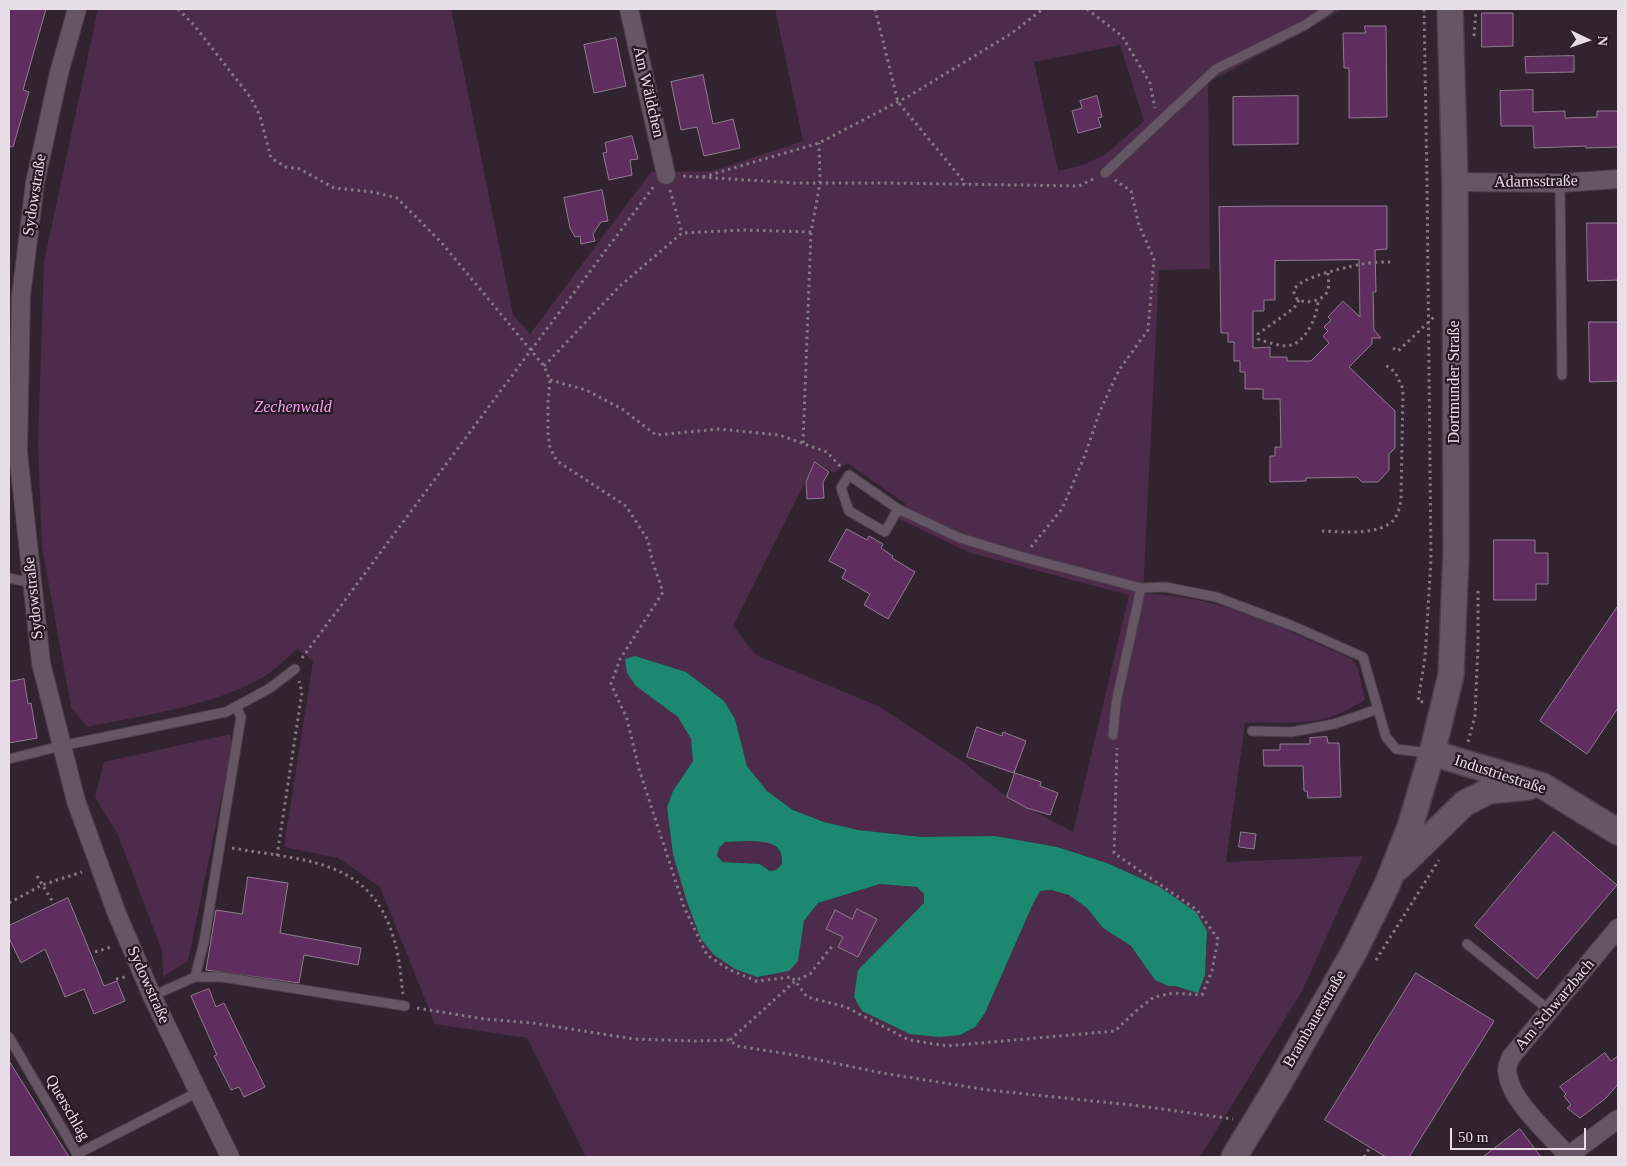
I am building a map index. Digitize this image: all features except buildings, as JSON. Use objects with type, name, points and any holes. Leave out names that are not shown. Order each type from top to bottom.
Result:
[{"type":"main road","name":"Dortmunder Straße","points":[[1432,753],[1451,675],[1456,554],[1454,182],[1450,9]]},
{"type":"main road","name":"Industriestraße","points":[[1432,753],[1543,786],[1618,832]]},
{"type":"main road","name":"Brambauerstraße","points":[[1234,1157],[1354,952],[1390,877],[1410,827],[1432,753]]},
{"type":"main road","name":"Brambauerstraße","points":[[1390,877],[1465,803],[1489,791],[1543,786]]},
{"type":"street","name":"Sydowstraße","points":[[77,9],[59,73],[35,183],[21,296],[18,452],[41,664],[76,801],[117,914],[152,996],[230,1157]]},
{"type":"street","name":"Am Wäldchen","points":[[629,9],[666,175]]},
{"type":"street","name":"Adamsstraße","points":[[1454,182],[1560,182],[1618,179]]},
{"type":"street","name":"Am Schwarzbach","points":[[1568,1157],[1526,1109],[1510,1085],[1507,1066],[1511,1057],[1618,928]]},
{"type":"street","points":[[1568,1157],[1618,1119]]},
{"type":"lane","points":[[1105,173],[1216,69],[1305,26],[1329,9]]},
{"type":"lane","points":[[1560,182],[1562,375]]},
{"type":"lane","points":[[898,509],[885,532],[849,511],[841,488],[849,475],[898,509],[960,538],[1023,557],[1141,588],[1165,587],[1216,598],[1293,626],[1364,657],[1386,737],[1396,749],[1432,753]]},
{"type":"lane","points":[[9,578],[32,584]]},
{"type":"lane","points":[[1113,735],[1116,703],[1141,588]]},
{"type":"lane","points":[[9,759],[61,746],[226,712],[270,688],[295,669]]},
{"type":"lane","points":[[195,977],[204,942],[241,717],[236,707]]},
{"type":"lane","points":[[1252,731],[1291,732],[1334,724],[1378,709]]},
{"type":"lane","points":[[1467,944],[1549,1010]]},
{"type":"lane","points":[[152,996],[195,977],[222,977],[405,1006]]},
{"type":"lane","name":"Querschlag","points":[[9,1037],[77,1154],[198,1092]]},
{"type":"path","points":[[178,9],[194,25],[251,98],[260,116],[271,158],[286,167],[300,169],[334,188],[373,192],[397,198],[441,242],[544,366],[550,380],[548,434],[550,448],[557,461],[626,506],[648,540],[652,560],[663,592],[620,659],[611,684],[627,719],[639,769],[684,907],[707,955],[730,970],[756,981],[792,976],[807,997],[846,1007],[909,1040],[947,1046],[1116,1031],[1136,1011],[1154,997],[1173,993],[1202,995],[1212,971],[1218,939],[1197,910],[1114,853],[1117,749],[1113,735]]},
{"type":"path","points":[[875,9],[898,102],[966,184]]},
{"type":"path","points":[[701,177],[819,144],[898,102],[1012,33],[1043,9]]},
{"type":"path","points":[[1087,9],[1122,36],[1150,83],[1158,124]]},
{"type":"path","points":[[1424,9],[1431,559],[1425,658],[1418,701],[1475,709]]},
{"type":"path","points":[[803,443],[811,232],[820,183],[819,144]]},
{"type":"path","points":[[278,856],[302,692],[295,669],[531,350],[652,189],[666,175],[795,183],[1079,186],[1105,173],[1131,191],[1139,225],[1154,259],[1148,330],[1119,370],[1100,412],[1085,455],[1062,509],[1023,557]]},
{"type":"path","points":[[666,175],[682,233]]},
{"type":"path","points":[[544,366],[620,286],[682,233],[744,230],[811,232]]},
{"type":"path","points":[[1328,273],[1329,284],[1324,296],[1318,300],[1304,301],[1299,300],[1295,296],[1295,287],[1306,279],[1328,273],[1368,263],[1391,262]]},
{"type":"path","points":[[1393,348],[1398,351],[1454,298]]},
{"type":"path","points":[[1299,300],[1294,308],[1258,334],[1258,338],[1281,345],[1290,346],[1295,344],[1308,331],[1318,310],[1318,300]]},
{"type":"path","points":[[1322,531],[1359,532],[1384,527],[1395,519],[1398,512],[1401,499],[1403,389],[1394,372],[1384,364]]},
{"type":"path","points":[[550,380],[586,390],[622,409],[656,435],[719,429],[779,435],[827,452],[849,475]]},
{"type":"path","points":[[220,846],[312,862],[336,869],[357,881],[373,895],[387,921],[398,955],[405,1006],[484,1019],[533,1023],[634,1038],[695,1041],[730,1040],[795,981],[810,974],[833,946]]},
{"type":"path","points":[[9,903],[42,885],[82,872]]},
{"type":"path","points":[[37,876],[54,904]]},
{"type":"path","points":[[95,952],[111,947]]},
{"type":"path","points":[[116,978],[125,978]]},
{"type":"path","points":[[730,1040],[737,1046],[795,1054],[882,1073],[988,1090],[1141,1106],[1233,1119],[1250,1131]]},
{"type":"path","points":[[1364,1157],[1369,1149]]},
{"type":"green space","name":"Zechenwald","points":[[98,9],[451,9],[513,315],[530,334],[651,172],[712,171],[803,141],[775,9],[1342,9],[1302,33],[1208,82],[1210,269],[1159,270],[1143,594],[1170,595],[1224,607],[1277,626],[1352,659],[1358,668],[1365,700],[1325,719],[1301,722],[1245,723],[1226,862],[1363,856],[1302,991],[1200,1157],[586,1157],[527,1038],[435,1024],[380,887],[338,858],[284,847],[313,661],[297,649],[271,672],[230,693],[207,701],[158,713],[87,727],[71,707],[42,547],[38,443],[44,262]],"holes":[[[1120,45],[1144,121],[1106,154],[1083,165],[1058,171],[1034,62]],[[815,462],[834,473],[847,463],[906,504],[897,518],[971,553],[1129,595],[1073,832],[1003,794],[962,761],[878,706],[756,655],[733,626]],[[678,717],[735,719],[747,766],[767,791],[793,810],[824,822],[858,830],[922,837],[1057,847],[1107,863],[1158,886],[1207,931],[1205,975],[1198,992],[1168,986],[1155,980],[1131,946],[1103,928],[1087,908],[1069,895],[1051,890],[1040,891],[985,1013],[975,1027],[858,970],[925,903],[924,894],[917,887],[880,884],[818,903],[804,921],[798,961],[667,807],[673,791],[693,761],[691,739]]]},
{"type":"green space","points":[[230,734],[232,746],[188,961],[163,977],[162,951],[118,835],[95,797],[104,762]]},
{"type":"green space","points":[[725,842],[770,842],[779,850],[782,864],[776,870],[770,871],[760,864],[723,862],[717,856],[719,848]]},
{"type":"shaded area","points":[[635,656],[686,672],[724,701],[735,719],[747,766],[767,791],[793,810],[824,822],[858,830],[922,837],[995,836],[1057,847],[1107,863],[1158,886],[1196,912],[1207,931],[1205,975],[1198,993],[1175,986],[1168,986],[1155,980],[1131,946],[1103,928],[1087,908],[1069,895],[1051,890],[1040,891],[985,1013],[975,1027],[960,1035],[939,1037],[910,1034],[862,1011],[854,997],[858,970],[924,903],[924,894],[917,887],[880,884],[818,903],[804,921],[798,961],[789,971],[757,977],[735,969],[714,955],[701,939],[687,902],[673,854],[667,807],[673,791],[693,761],[691,739],[678,717],[636,686],[627,673],[625,659]],"holes":[[[750,841],[768,843],[777,847],[782,857],[782,864],[776,870],[770,871],[760,864],[723,862],[717,856],[719,848],[725,842]]]}]
